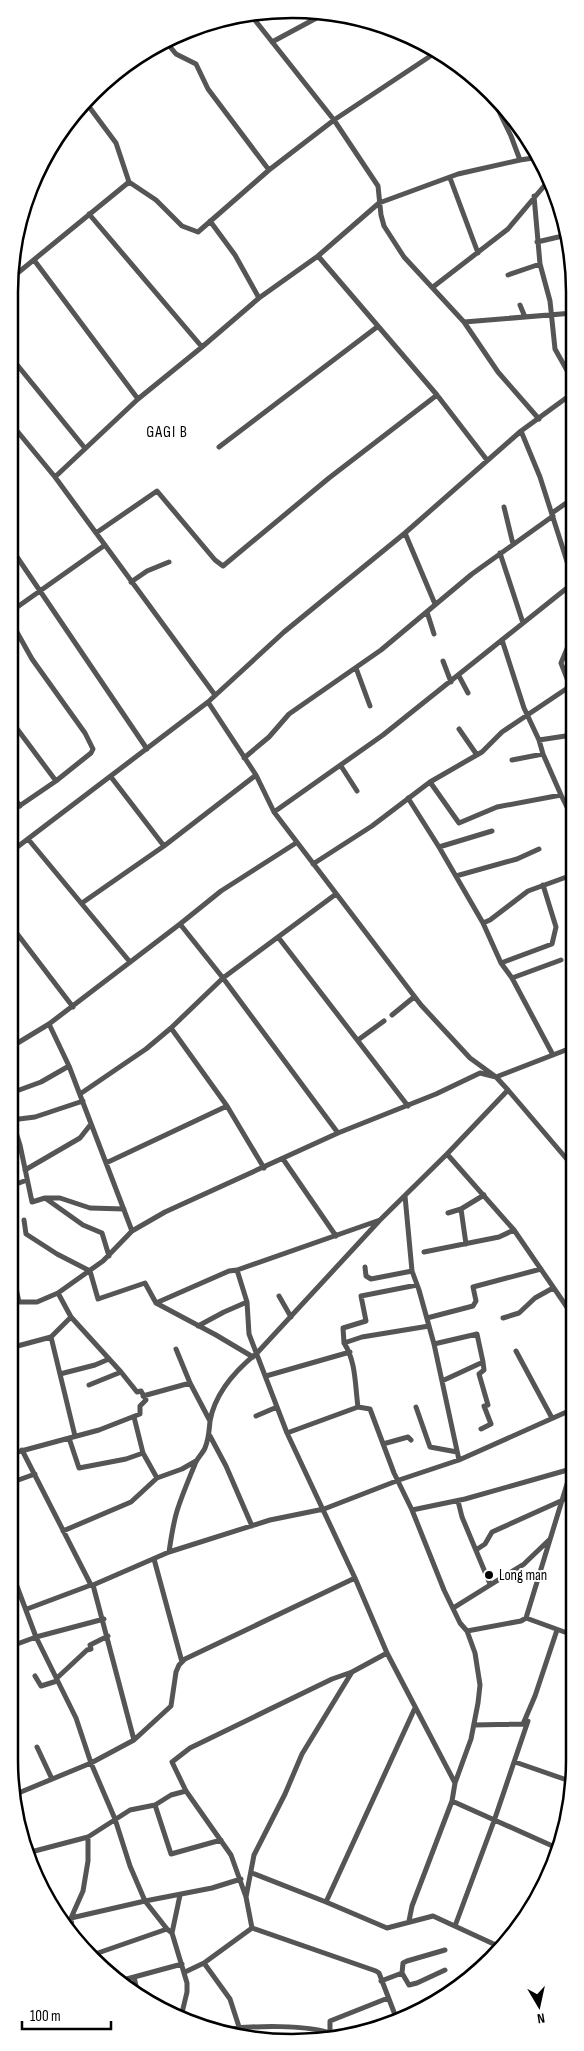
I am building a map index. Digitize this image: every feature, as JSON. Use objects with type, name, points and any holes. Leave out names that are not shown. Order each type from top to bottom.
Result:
[{"type":"street","points":[[272,42],[315,19]]},
{"type":"street","points":[[255,20],[334,120],[378,186],[379,203],[384,226],[404,257],[464,322],[498,372],[539,419]]},
{"type":"street","points":[[170,46],[176,54],[196,64],[208,89],[269,170]]},
{"type":"street","points":[[89,107],[116,143],[129,182],[156,200],[182,226],[198,232],[269,170],[334,120],[431,55]]},
{"type":"street","points":[[500,113],[520,160]]},
{"type":"street","points":[[55,476],[84,447],[138,399],[258,298],[318,256],[379,203],[458,174],[532,158]]},
{"type":"street","points":[[450,178],[478,253]]},
{"type":"street","points":[[18,273],[129,182]]},
{"type":"street","points":[[433,287],[508,229],[545,185]]},
{"type":"street","points":[[534,196],[537,242],[552,316],[552,334],[555,349],[566,369]]},
{"type":"street","points":[[89,214],[202,347]]},
{"type":"street","points":[[210,221],[235,255],[258,298]]},
{"type":"street","points":[[537,242],[561,236]]},
{"type":"street","points":[[318,256],[437,395],[488,460]]},
{"type":"street","points":[[34,260],[138,399]]},
{"type":"street","points":[[508,274],[540,264]]},
{"type":"street","points":[[520,305],[525,317]]},
{"type":"street","points":[[464,322],[566,314]]},
{"type":"street","points":[[219,447],[377,326]]},
{"type":"street","points":[[18,366],[84,447]]},
{"type":"street","points":[[96,533],[157,492],[215,560],[223,566],[329,478],[437,395]]},
{"type":"street","points":[[18,846],[112,777],[208,702],[284,632],[405,533],[521,431],[566,398]]},
{"type":"street","points":[[18,431],[55,476],[215,695]]},
{"type":"street","points":[[521,431],[553,515],[566,557]]},
{"type":"street","points":[[244,758],[269,737],[289,714],[381,650],[435,604],[566,504]]},
{"type":"street","points":[[504,508],[512,544]]},
{"type":"street","points":[[405,533],[435,604]]},
{"type":"street","points":[[18,607],[105,545]]},
{"type":"street","points":[[500,553],[523,623]]},
{"type":"street","points":[[18,558],[147,749]]},
{"type":"street","points":[[131,582],[147,571],[169,562]]},
{"type":"street","points":[[274,812],[341,766],[459,676],[566,589]]},
{"type":"street","points":[[427,612],[434,634]]},
{"type":"street","points":[[18,634],[32,659],[92,745],[91,753],[56,781],[20,806],[18,803]]},
{"type":"street","points":[[502,640],[543,754],[566,805]]},
{"type":"street","points":[[566,651],[561,663],[566,674]]},
{"type":"street","points":[[443,661],[451,682]]},
{"type":"street","points":[[356,668],[370,706]]},
{"type":"street","points":[[459,676],[468,694]]},
{"type":"street","points":[[313,864],[372,826],[430,782],[477,755],[502,732],[566,688]]},
{"type":"street","points":[[208,702],[256,775],[274,812],[414,997],[470,1058],[496,1077],[566,1158]]},
{"type":"street","points":[[459,729],[477,755]]},
{"type":"street","points":[[18,730],[56,781]]},
{"type":"street","points":[[539,740],[566,736]]},
{"type":"street","points":[[512,760],[543,754]]},
{"type":"street","points":[[341,766],[356,790]]},
{"type":"street","points":[[82,903],[164,846],[256,775]]},
{"type":"street","points":[[112,777],[164,846]]},
{"type":"street","points":[[430,782],[459,823],[497,807],[561,795]]},
{"type":"street","points":[[408,798],[439,846],[483,923],[501,963],[512,978],[553,1055]]},
{"type":"street","points":[[439,846],[492,831]]},
{"type":"street","points":[[28,839],[130,962]]},
{"type":"street","points":[[18,1042],[73,1007],[221,891],[296,843]]},
{"type":"street","points":[[456,876],[517,859],[539,848]]},
{"type":"street","points":[[483,923],[490,920],[523,894],[566,876]]},
{"type":"street","points":[[501,963],[552,944],[556,927],[543,885]]},
{"type":"street","points":[[80,1094],[146,1049],[171,1028],[223,978],[336,894]]},
{"type":"street","points":[[180,924],[223,978],[338,1133]]},
{"type":"street","points":[[18,935],[73,1007]]},
{"type":"street","points":[[278,937],[408,1106]]},
{"type":"street","points":[[512,978],[561,960]]},
{"type":"street","points":[[392,1015],[414,997]]},
{"type":"street","points":[[358,1040],[384,1021]]},
{"type":"street","points":[[49,1024],[83,1101],[132,1232]]},
{"type":"street","points":[[171,1028],[227,1106],[264,1168]]},
{"type":"street","points":[[18,1299],[19,1302],[37,1302],[58,1293],[109,1256],[132,1232],[165,1212],[338,1133],[408,1106],[480,1073],[496,1077],[566,1050]]},
{"type":"street","points":[[18,1091],[42,1082],[69,1066]]},
{"type":"street","points":[[169,1552],[177,1512],[196,1461],[204,1450],[210,1436],[210,1421],[221,1392],[235,1372],[255,1355],[380,1220],[508,1090]]},
{"type":"street","points":[[18,1119],[35,1117],[83,1101]]},
{"type":"street","points":[[106,1163],[227,1106]]},
{"type":"street","points":[[25,1170],[80,1138],[91,1124]]},
{"type":"street","points":[[18,1139],[32,1202],[44,1198],[60,1198],[90,1208],[124,1209]]},
{"type":"street","points":[[447,1154],[514,1230],[566,1306]]},
{"type":"street","points":[[283,1159],[336,1236]]},
{"type":"street","points":[[18,1183],[27,1180]]},
{"type":"street","points":[[448,1214],[461,1209],[484,1195]]},
{"type":"street","points":[[405,1196],[412,1271],[434,1344],[459,1460]]},
{"type":"street","points":[[44,1198],[83,1224],[102,1233],[109,1256]]},
{"type":"street","points":[[461,1209],[466,1244]]},
{"type":"street","points":[[24,1220],[26,1234],[57,1254],[90,1271],[98,1299],[145,1283],[156,1304],[255,1355]]},
{"type":"street","points":[[156,1304],[189,1287],[229,1271],[350,1232],[367,1223],[380,1220]]},
{"type":"street","points":[[424,1252],[498,1237],[514,1230]]},
{"type":"street","points":[[365,1267],[366,1276],[371,1279],[412,1271]]},
{"type":"street","points":[[427,1318],[473,1306],[476,1301],[473,1287],[541,1269]]},
{"type":"street","points":[[236,1270],[247,1302],[248,1330],[255,1355],[266,1376],[287,1433],[324,1509],[387,1653],[455,1784]]},
{"type":"street","points":[[358,1407],[350,1352],[344,1343],[343,1328],[366,1321],[361,1296],[417,1285]]},
{"type":"street","points":[[503,1318],[519,1313],[535,1298],[553,1288]]},
{"type":"street","points":[[18,1451],[69,1438],[134,1417],[140,1414],[140,1406],[146,1400],[141,1391],[137,1392],[71,1317],[58,1293]]},
{"type":"street","points":[[279,1296],[291,1317]]},
{"type":"street","points":[[198,1326],[247,1302]]},
{"type":"street","points":[[18,1346],[51,1337],[71,1317]]},
{"type":"street","points":[[344,1343],[362,1337],[429,1326]]},
{"type":"street","points":[[434,1344],[477,1334],[484,1370],[478,1374],[488,1405],[484,1406],[492,1424],[481,1429]]},
{"type":"street","points":[[51,1337],[75,1436]]},
{"type":"street","points":[[176,1349],[190,1383],[210,1421]]},
{"type":"street","points":[[516,1351],[552,1418]]},
{"type":"street","points":[[266,1376],[350,1352]]},
{"type":"street","points":[[60,1374],[95,1365],[109,1359]]},
{"type":"street","points":[[442,1381],[482,1362]]},
{"type":"street","points":[[89,1385],[121,1372]]},
{"type":"street","points":[[144,1396],[190,1383]]},
{"type":"street","points":[[256,1416],[277,1407]]},
{"type":"street","points":[[287,1433],[358,1407],[372,1412],[383,1444],[422,1538],[460,1623],[467,1631],[475,1653],[480,1685],[474,1725],[455,1784],[452,1801],[412,1906],[410,1921]]},
{"type":"street","points":[[416,1407],[430,1447],[457,1452]]},
{"type":"street","points":[[27,1609],[92,1585],[169,1552],[252,1526],[324,1509],[399,1480],[459,1460],[566,1412]]},
{"type":"street","points":[[134,1417],[143,1453],[157,1478]]},
{"type":"street","points":[[210,1436],[226,1466],[252,1526]]},
{"type":"street","points":[[69,1438],[79,1468],[126,1459],[143,1453]]},
{"type":"street","points":[[383,1444],[408,1438],[411,1440]]},
{"type":"street","points":[[22,1450],[92,1585],[104,1619],[134,1740]]},
{"type":"street","points":[[63,1530],[131,1502],[157,1478],[182,1469],[196,1461]]},
{"type":"street","points":[[412,1510],[458,1501],[566,1471]]},
{"type":"street","points":[[18,1480],[35,1474]]},
{"type":"street","points":[[467,1631],[521,1621],[526,1618],[566,1487]]},
{"type":"street","points":[[476,1550],[486,1544],[492,1532],[563,1500]]},
{"type":"street","points":[[458,1501],[462,1518],[490,1584]]},
{"type":"street","points":[[453,1608],[524,1564],[549,1540]]},
{"type":"street","points":[[154,1560],[182,1662]]},
{"type":"street","points":[[20,1792],[91,1762],[134,1740],[171,1706],[176,1672],[182,1662],[355,1578]]},
{"type":"street","points":[[18,1587],[36,1637],[76,1718],[91,1762],[115,1819],[130,1866],[145,1901],[170,1931],[185,1972],[187,1992],[182,2011]]},
{"type":"street","points":[[526,1618],[566,1633]]},
{"type":"street","points":[[18,1644],[104,1619]]},
{"type":"street","points":[[523,1724],[535,1696],[557,1630]]},
{"type":"street","points":[[35,1676],[40,1686],[57,1679],[87,1650],[91,1649],[90,1646],[108,1636]]},
{"type":"street","points":[[252,1928],[241,1879],[231,1855],[186,1791],[172,1762],[190,1748],[332,1679],[352,1672],[387,1653]]},
{"type":"street","points":[[246,1897],[254,1855],[285,1794],[302,1754],[352,1672]]},
{"type":"street","points":[[326,1902],[415,1708]]},
{"type":"street","points":[[455,1926],[494,1822],[528,1721],[523,1724],[474,1725]]},
{"type":"street","points":[[37,1747],[52,1778]]},
{"type":"street","points":[[515,1762],[566,1779]]},
{"type":"street","points":[[33,1850],[88,1837],[130,1810],[155,1805],[171,1795],[186,1791]]},
{"type":"street","points":[[452,1801],[463,1804],[494,1822],[552,1846]]},
{"type":"street","points":[[155,1805],[172,1854],[221,1840]]},
{"type":"street","points":[[72,1923],[71,1918],[83,1891],[88,1861],[88,1837]]},
{"type":"street","points":[[252,1873],[386,1928],[433,1916],[494,1944]]},
{"type":"street","points":[[71,1918],[212,1888],[241,1879]]},
{"type":"street","points":[[170,1931],[180,1895]]},
{"type":"street","points":[[185,1972],[204,1963],[252,1928]]},
{"type":"street","points":[[252,1928],[376,1971],[382,1980],[394,2014]]},
{"type":"street","points":[[98,1953],[170,1931]]},
{"type":"street","points":[[445,1950],[403,1963],[402,1973],[409,1985],[445,1970]]},
{"type":"street","points":[[204,1963],[230,1999],[239,2028]]},
{"type":"street","points":[[127,1979],[182,1964]]},
{"type":"street","points":[[382,1980],[402,1973]]},
{"type":"street","points":[[134,1977],[136,1985]]},
{"type":"street","points":[[332,2030],[330,2021],[388,1998]]},
{"type":"street","points":[[250,2030],[324,2031]]},
{"type":"place","name":"Long man","points":[[489,1575]]},
{"type":"district","name":"GAGI B","points":[[167,431]]}]
